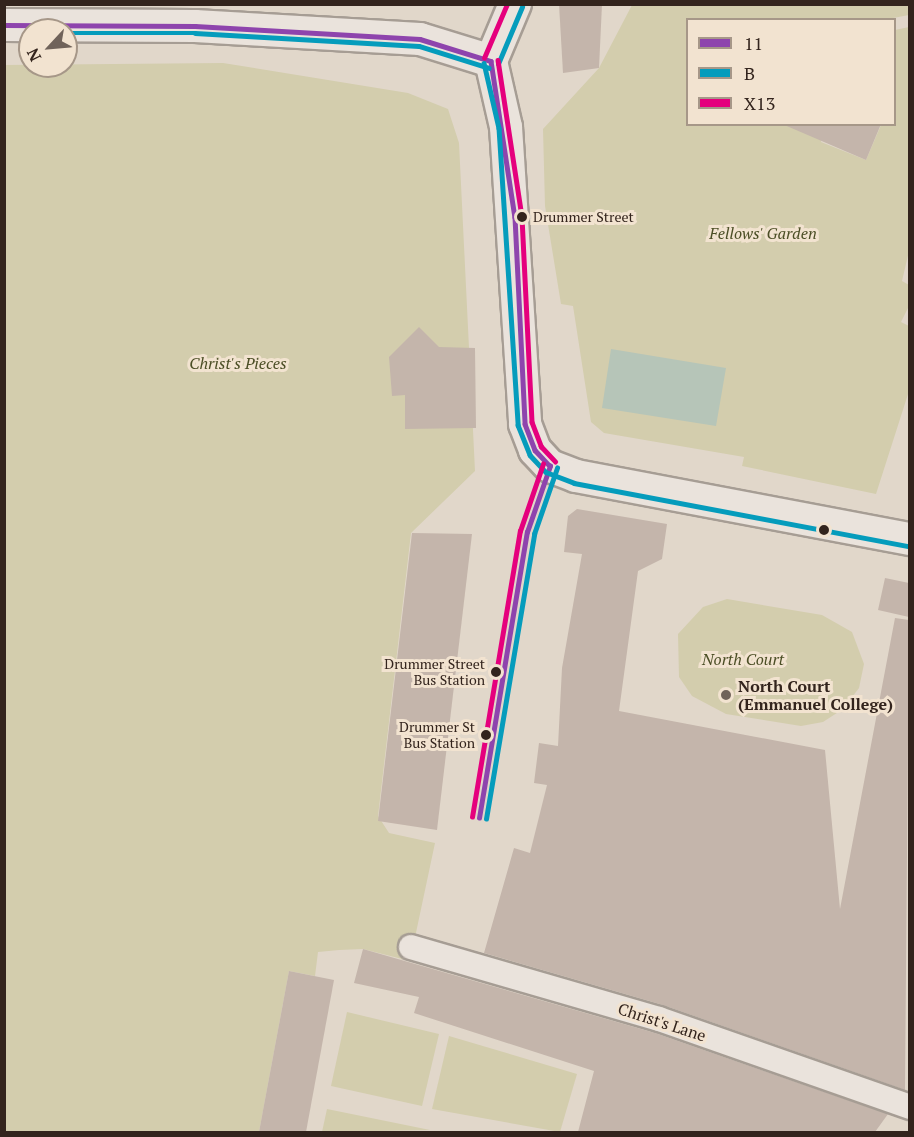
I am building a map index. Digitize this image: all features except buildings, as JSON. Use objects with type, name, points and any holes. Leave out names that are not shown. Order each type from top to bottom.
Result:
[{"type":"street","points":[[515,4],[491,61],[515,217],[525,424],[535,450],[550,466],[576,476],[909,539]]},
{"type":"street","points":[[4,25],[195,15],[420,39],[491,61]]},
{"type":"street","name":"Christ's Lane","points":[[411,947],[659,1019],[909,1107]]},
{"type":"green space","name":"Fellows' Garden","points":[[632,5],[909,5],[909,15],[893,18],[686,18],[686,126],[826,126],[821,142],[866,160],[881,126],[896,126],[896,30],[909,27],[910,247],[902,281],[909,285],[910,304],[901,322],[909,326],[909,391],[876,494],[742,466],[744,457],[604,433],[591,422],[573,306],[561,304],[545,206],[543,129],[599,68]]},
{"type":"green space","name":"Christ's Pieces","points":[[223,63],[408,93],[448,109],[459,143],[475,471],[411,533],[378,816],[389,833],[435,843],[410,961],[363,949],[339,950],[318,952],[315,976],[289,971],[259,1132],[5,1132],[4,65],[18,65],[18,78],[78,78],[78,64]]},
{"type":"green space","name":"North Court","points":[[727,599],[822,615],[852,632],[864,664],[859,688],[843,709],[823,722],[801,726],[726,714],[692,696],[679,677],[678,634],[703,607]]},
{"type":"green space","points":[[347,1012],[439,1034],[422,1106],[331,1086]]},
{"type":"green space","points":[[449,1036],[577,1074],[560,1132],[432,1109]]},
{"type":"green space","points":[[327,1109],[430,1130],[322,1132]]},
{"type":"shaded area","points":[[611,349],[726,368],[716,426],[602,408]]},
{"type":"transit line","name":"X13","points":[[484,58],[507,4]]},
{"type":"transit line","name":"B","points":[[498,64],[522,7]]},
{"type":"transit line","name":"11","points":[[4,25],[195,26],[420,39],[491,61]]},
{"type":"transit line","name":"B","points":[[78,33],[195,33],[419,46],[489,68]]},
{"type":"transit line","name":"X13","points":[[498,60],[522,217],[532,422],[541,446],[555,461]]},
{"type":"transit line","name":"11","points":[[491,61],[515,217],[525,424],[535,450],[550,466]]},
{"type":"transit line","name":"B","points":[[484,63],[499,128],[518,425],[530,455],[546,472],[574,483],[909,546]]},
{"type":"transit line","name":"X13","points":[[472,817],[520,531],[543,464]]},
{"type":"transit line","name":"11","points":[[479,818],[527,532],[550,466]]},
{"type":"transit line","name":"B","points":[[486,819],[534,534],[557,468]]},
{"type":"place","name":"Drummer Street","points":[[522,217]]},
{"type":"place","name":"Drummer Street Bus Station","points":[[496,672]]},
{"type":"place","name":"North Court (Emmanuel College)","points":[[726,695]]},
{"type":"place","name":"Drummer St Bus Station","points":[[486,735]]}]
